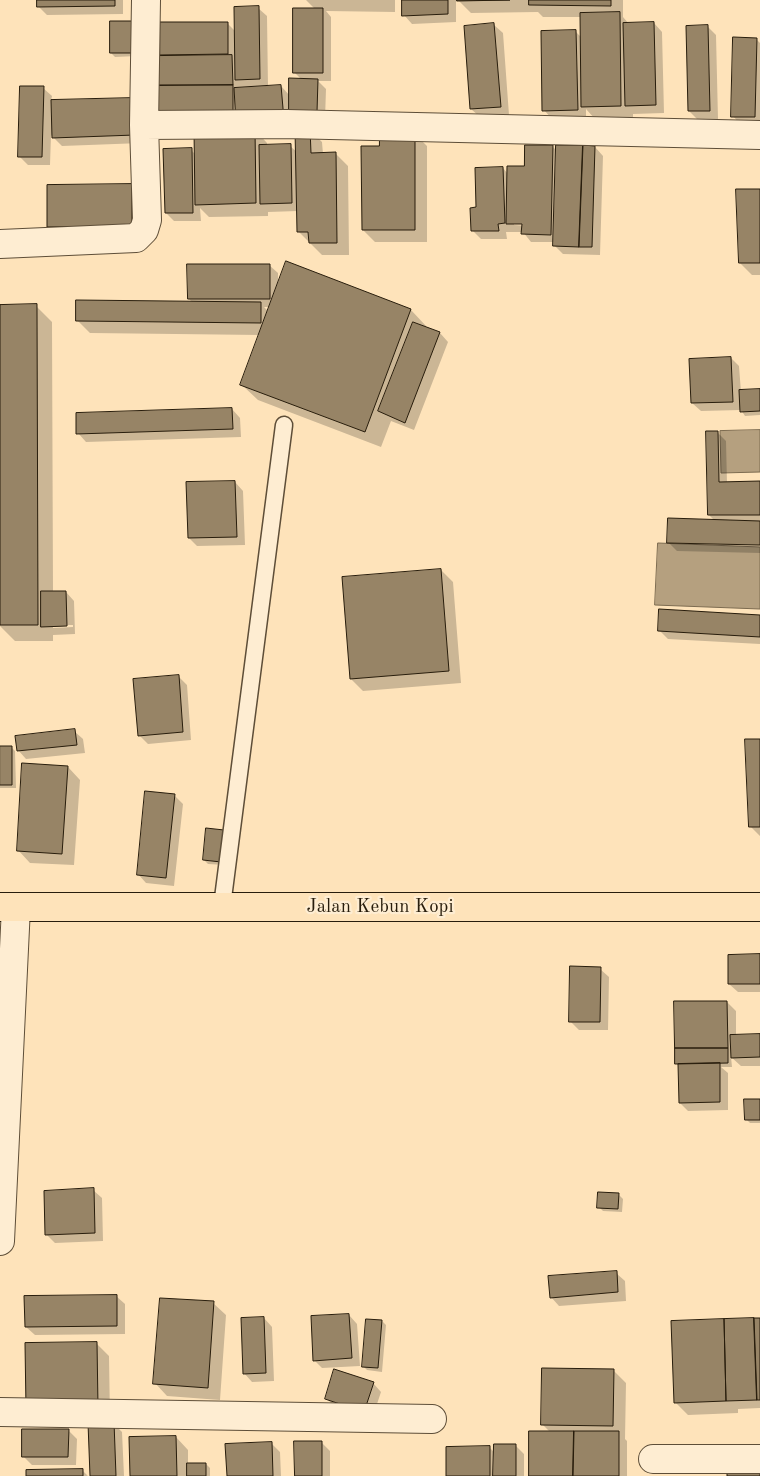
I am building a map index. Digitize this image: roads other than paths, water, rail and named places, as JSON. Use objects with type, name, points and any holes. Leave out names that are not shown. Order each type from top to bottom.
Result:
[{"type":"main road","name":"Jalan Kebun Kopi","points":[[8,907],[760,907]]},
{"type":"street","points":[[0,244],[136,238],[144,230],[147,220],[144,125],[146,0]]},
{"type":"street","points":[[144,125],[287,124],[760,135]]},
{"type":"street","points":[[0,1241],[8,907]]},
{"type":"street","points":[[0,1412],[432,1419]]},
{"type":"street","points":[[653,1459],[760,1458]]},
{"type":"lane","points":[[222,906],[284,425]]}]
